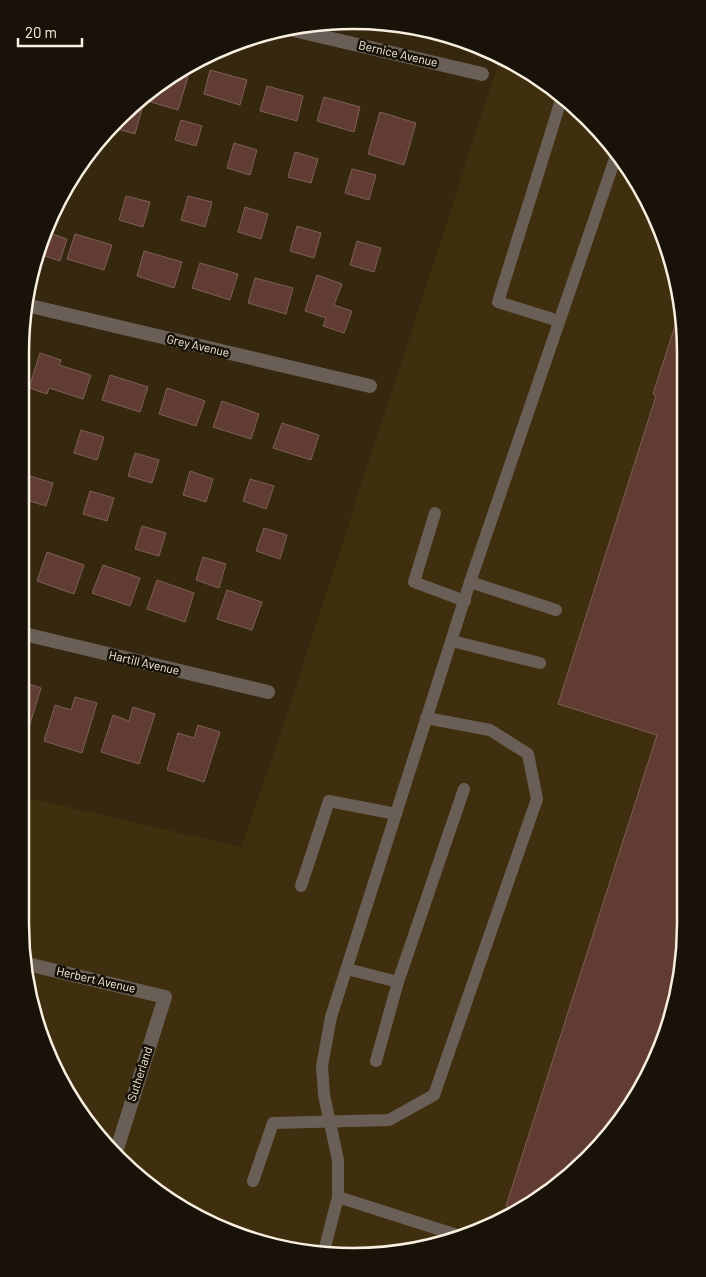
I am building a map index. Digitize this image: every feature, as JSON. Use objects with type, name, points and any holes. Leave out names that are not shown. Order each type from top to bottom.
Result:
[{"type":"street","name":"Bernice Avenue","points":[[305,33],[482,74]]},
{"type":"street","name":"Grey Avenue","points":[[33,307],[370,386]]},
{"type":"street","name":"Hartill Avenue","points":[[29,635],[268,692]]},
{"type":"street","name":"Herbert Avenue","points":[[32,965],[165,997]]},
{"type":"street","name":"Sutherland","points":[[118,1147],[165,997]]},
{"type":"lane","points":[[559,321],[498,302],[560,104]]},
{"type":"lane","points":[[325,1247],[338,1197],[338,1160],[324,1095],[322,1066],[331,1017],[470,582],[614,161]]},
{"type":"lane","points":[[435,514],[414,582],[465,601]]},
{"type":"lane","points":[[470,582],[556,610]]},
{"type":"lane","points":[[452,641],[540,663]]},
{"type":"lane","points":[[253,1181],[273,1123],[389,1120],[434,1095],[537,799],[528,754],[490,730],[426,718]]},
{"type":"lane","points":[[376,1061],[398,982],[464,788]]},
{"type":"lane","points":[[301,886],[329,801],[396,814]]},
{"type":"lane","points":[[347,969],[398,982]]},
{"type":"lane","points":[[338,1197],[450,1233]]},
{"type":"shaded area","points":[[499,63],[533,83],[567,109],[597,139],[623,173],[653,229],[671,290],[677,332],[677,945],[671,987],[660,1028],[644,1067],[623,1104],[597,1138],[567,1168],[533,1194],[477,1224],[416,1242],[374,1248],[332,1248],[290,1242],[229,1224],[173,1194],[139,1168],[109,1138],[83,1104],[53,1048],[35,987],[29,945],[29,798],[241,847],[280,735]]},
{"type":"building","points":[[210,70],[247,80],[240,105],[204,94]]},
{"type":"building","points":[[189,73],[178,110],[149,101]]},
{"type":"building","points":[[267,86],[303,96],[297,121],[260,111]]},
{"type":"building","points":[[324,97],[360,107],[354,132],[317,121]]},
{"type":"building","points":[[140,108],[142,109],[135,134],[119,129]]},
{"type":"building","points":[[380,112],[416,123],[404,165],[368,154]]},
{"type":"building","points":[[181,120],[202,126],[196,146],[175,140]]},
{"type":"building","points":[[234,143],[257,150],[250,175],[227,168]]},
{"type":"building","points":[[295,152],[318,159],[311,183],[288,177]]},
{"type":"building","points":[[352,169],[376,175],[369,200],[345,193]]},
{"type":"building","points":[[126,196],[150,202],[143,227],[119,220]]},
{"type":"building","points":[[188,196],[212,202],[205,227],[181,220]]},
{"type":"building","points":[[245,207],[268,214],[261,239],[238,232]]},
{"type":"building","points":[[297,226],[321,233],[314,258],[290,251]]},
{"type":"building","points":[[51,234],[67,239],[60,261],[44,256]]},
{"type":"building","points":[[75,234],[112,245],[104,270],[67,259]]},
{"type":"building","points":[[357,241],[381,248],[374,272],[350,265]]},
{"type":"building","points":[[144,251],[182,262],[174,288],[137,276]]},
{"type":"building","points":[[200,263],[238,274],[230,300],[192,288]]},
{"type":"building","points":[[317,275],[342,284],[334,305],[352,311],[344,333],[323,326],[326,318],[305,311]]},
{"type":"building","points":[[255,278],[293,288],[286,314],[248,303]]},
{"type":"building","points":[[676,323],[677,945],[671,987],[653,1048],[623,1104],[597,1138],[567,1168],[533,1194],[511,1207],[506,1206],[657,735],[558,704],[656,396],[653,394]]},
{"type":"building","points":[[40,353],[61,360],[59,365],[91,375],[83,399],[49,388],[47,394],[29,388]]},
{"type":"building","points":[[110,375],[148,387],[140,412],[102,400]]},
{"type":"building","points":[[167,388],[205,401],[196,426],[159,414]]},
{"type":"building","points":[[222,401],[259,414],[251,439],[213,427]]},
{"type":"building","points":[[282,423],[319,435],[311,460],[273,448]]},
{"type":"building","points":[[81,430],[104,437],[97,460],[74,453]]},
{"type":"building","points":[[135,453],[159,460],[152,483],[128,476]]},
{"type":"building","points":[[190,471],[213,479],[206,502],[183,495]]},
{"type":"building","points":[[30,476],[53,483],[46,506],[29,501]]},
{"type":"building","points":[[250,479],[274,486],[266,509],[243,501]]},
{"type":"building","points":[[90,491],[114,498],[107,521],[83,514]]},
{"type":"building","points":[[142,526],[166,533],[159,556],[135,549]]},
{"type":"building","points":[[264,528],[287,535],[280,559],[256,551]]},
{"type":"building","points":[[47,552],[84,565],[74,594],[37,581]]},
{"type":"building","points":[[203,557],[226,564],[219,588],[196,580]]},
{"type":"building","points":[[103,565],[140,578],[130,606],[92,593]]},
{"type":"building","points":[[157,580],[194,593],[185,622],[147,609]]},
{"type":"building","points":[[227,590],[262,602],[252,630],[217,619]]},
{"type":"building","points":[[29,684],[41,688],[29,727]]},
{"type":"building","points":[[75,697],[97,703],[82,753],[44,741],[55,705],[71,710]]},
{"type":"building","points":[[133,707],[155,714],[139,764],[101,752],[113,715],[129,721]]},
{"type":"building","points":[[198,725],[220,732],[204,782],[167,770],[178,733],[194,738]]}]
